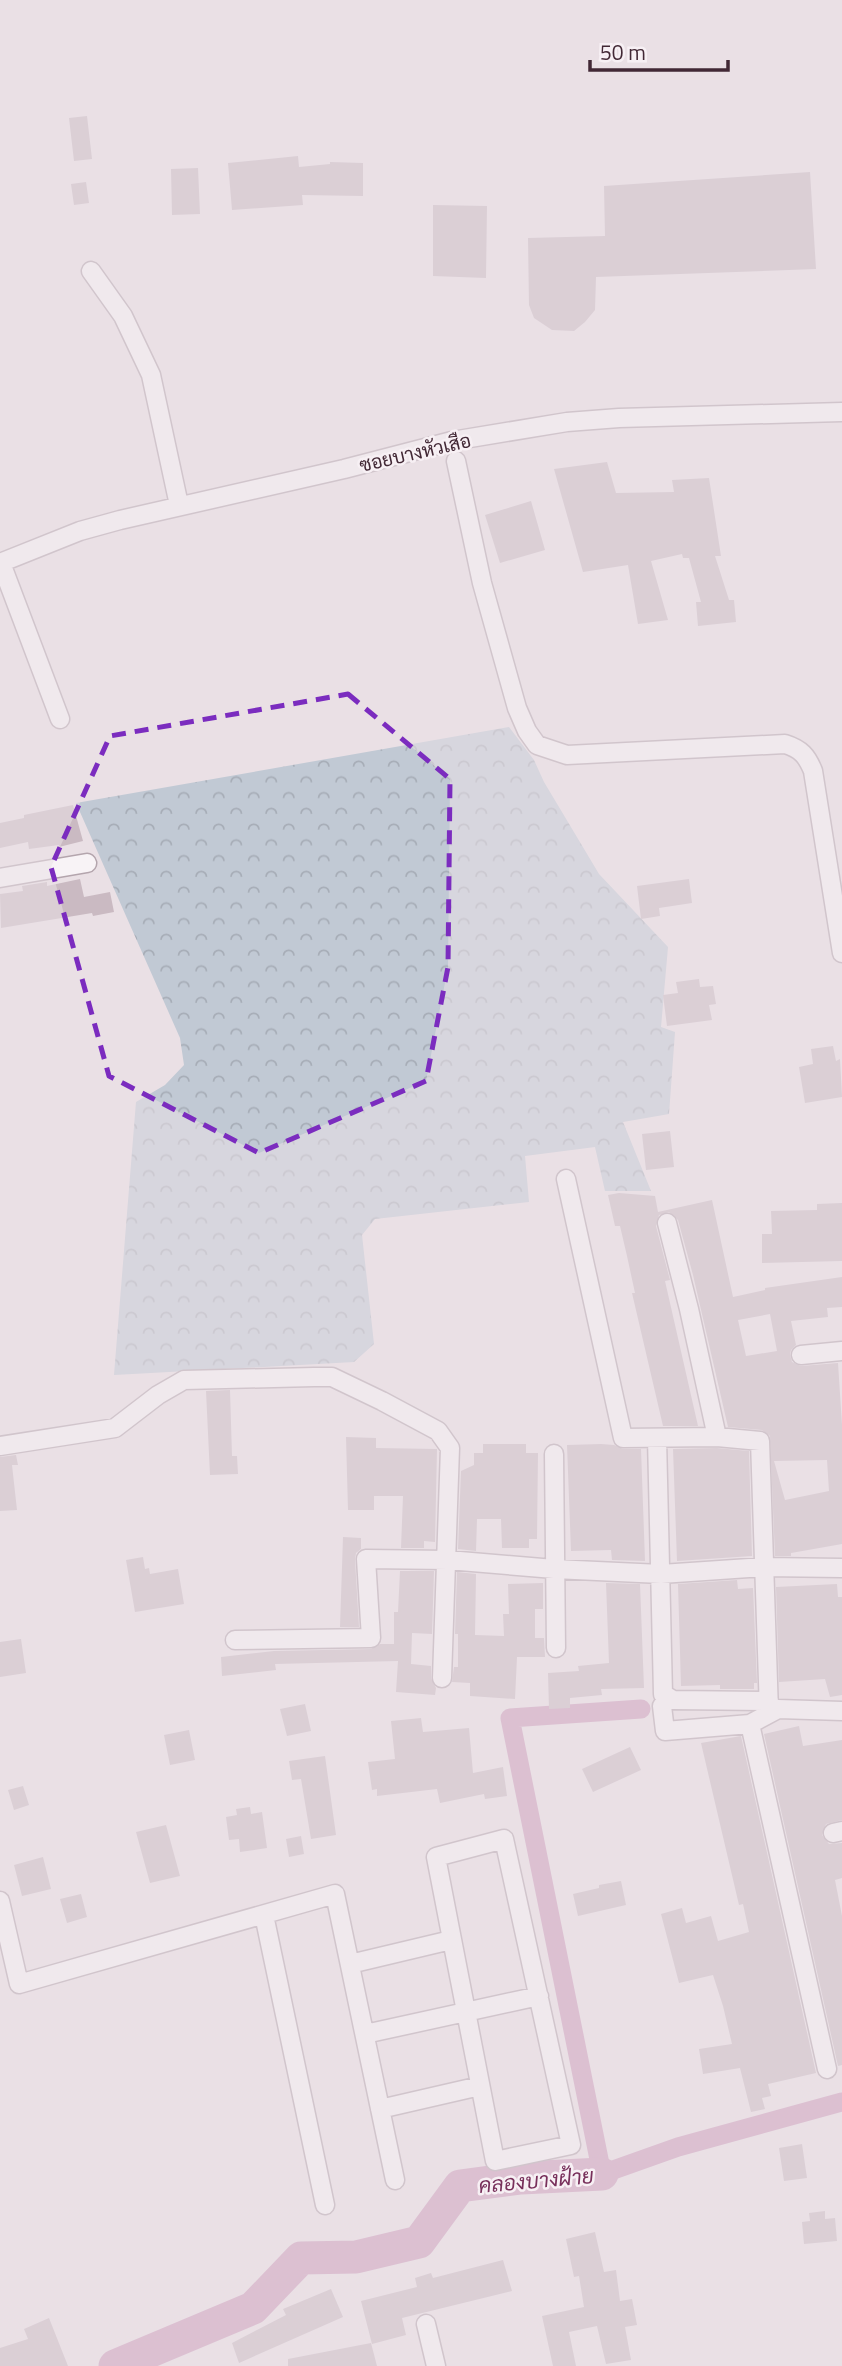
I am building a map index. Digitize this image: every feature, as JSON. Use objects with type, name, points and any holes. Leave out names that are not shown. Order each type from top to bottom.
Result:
[{"type":"street","points":[[91,271],[123,316],[141,349],[150,375],[179,505]]},
{"type":"street","name":"ซอยบางหัวเสือ","points":[[1,563],[80,531],[179,505],[344,469],[454,451],[567,422],[619,418],[842,412]]},
{"type":"street","points":[[454,451],[482,583],[509,682],[527,731],[537,745],[566,755],[785,744],[797,748],[807,758],[813,771],[842,953]]},
{"type":"street","points":[[1,563],[60,719]]},
{"type":"street","points":[[0,878],[87,863]]},
{"type":"street","points":[[566,1179],[623,1438],[717,1437],[760,1441],[769,1707]]},
{"type":"street","points":[[667,1223],[717,1437]]},
{"type":"street","points":[[801,1355],[842,1351]]},
{"type":"street","points":[[0,1446],[116,1428],[158,1395],[184,1380],[332,1377],[438,1431],[450,1448],[442,1678]]},
{"type":"street","points":[[657,1437],[665,1697],[673,1700],[778,1709],[842,1711]]},
{"type":"street","points":[[554,1454],[556,1648]]},
{"type":"street","points":[[235,1640],[371,1637],[366,1559],[448,1560],[661,1574],[764,1567],[842,1568]]},
{"type":"street","points":[[662,1706],[665,1731],[750,1724],[769,1707]]},
{"type":"street","points":[[750,1724],[827,2069]]},
{"type":"street","points":[[504,1839],[539,1996],[571,2145],[495,2161],[436,1857],[504,1839]]},
{"type":"street","points":[[0,1901],[19,1984],[335,1894],[395,2180]]},
{"type":"street","points":[[264,1915],[325,2205]]},
{"type":"street","points":[[350,1964],[452,1940]]},
{"type":"street","points":[[365,2034],[539,1996]]},
{"type":"street","points":[[380,2109],[480,2086]]},
{"type":"street","points":[[426,2324],[436,2366]]},
{"type":"highlighted area","points":[[348,694],[450,779],[448,967],[426,1081],[259,1153],[109,1076],[51,867],[110,736]]},
{"type":"green space","points":[[509,727],[534,760],[544,782],[599,874],[668,947],[661,1027],[675,1032],[669,1114],[623,1122],[651,1191],[605,1191],[595,1147],[525,1156],[529,1202],[375,1219],[362,1235],[374,1344],[354,1362],[114,1375],[136,1102],[165,1085],[184,1065],[180,1038],[76,803]]},
{"type":"building","points":[[87,116],[92,159],[74,161],[69,118]]},
{"type":"building","points":[[298,156],[299,167],[330,162],[363,163],[363,196],[302,195],[303,205],[232,210],[228,163]]},
{"type":"building","points":[[198,168],[200,214],[172,215],[171,169]]},
{"type":"building","points":[[810,172],[816,269],[596,277],[595,310],[574,331],[552,330],[534,318],[529,305],[528,238],[605,236],[604,186]]},
{"type":"building","points":[[86,182],[89,203],[74,205],[71,184]]},
{"type":"building","points":[[433,205],[487,206],[486,278],[433,276]]},
{"type":"building","points":[[607,462],[616,493],[674,492],[672,480],[709,478],[721,556],[715,556],[729,600],[734,600],[736,622],[698,626],[696,602],[701,602],[689,558],[683,558],[682,554],[651,561],[668,620],[638,624],[628,565],[583,572],[554,469]]},
{"type":"building","points":[[531,501],[545,550],[500,563],[485,515]]},
{"type":"building","points":[[73,805],[83,841],[59,847],[29,849],[28,842],[0,848],[0,823]]},
{"type":"building","points":[[80,879],[84,897],[110,892],[114,912],[1,928],[0,894],[23,891],[22,886],[47,882],[47,886]]},
{"type":"building","points":[[689,879],[692,903],[659,908],[660,916],[641,919],[637,886]]},
{"type":"building","points":[[699,979],[700,987],[713,986],[716,1004],[709,1005],[712,1020],[667,1026],[663,995],[678,993],[676,982]]},
{"type":"building","points":[[833,1046],[836,1061],[840,1059],[842,1097],[805,1103],[799,1067],[813,1064],[811,1049]]},
{"type":"building","points":[[670,1131],[674,1167],[646,1170],[642,1134]]},
{"type":"building","points":[[619,1193],[655,1196],[658,1212],[712,1200],[733,1297],[765,1288],[842,1277],[842,1307],[827,1308],[828,1317],[791,1321],[796,1345],[790,1355],[792,1362],[801,1366],[838,1363],[842,1425],[842,1544],[791,1553],[791,1556],[775,1556],[770,1436],[762,1430],[728,1427],[678,1220],[669,1212],[659,1215],[656,1226],[670,1280],[665,1281],[698,1426],[663,1426],[632,1293],[635,1293],[620,1226],[615,1226],[608,1195]],"holes":[[[770,1314],[777,1351],[746,1356],[738,1320]],[[827,1460],[829,1491],[785,1500],[774,1461]]]},
{"type":"building","points":[[842,1203],[842,1261],[762,1263],[762,1234],[772,1234],[771,1211],[817,1210],[817,1204]]},
{"type":"building","points":[[230,1390],[232,1456],[237,1456],[238,1474],[210,1475],[206,1391]]},
{"type":"building","points":[[346,1437],[376,1438],[376,1448],[437,1449],[435,1542],[424,1541],[424,1548],[401,1548],[403,1496],[374,1496],[374,1510],[348,1510]]},
{"type":"building","points":[[483,1444],[526,1444],[526,1453],[538,1453],[537,1539],[529,1539],[529,1548],[502,1548],[501,1519],[477,1519],[476,1551],[458,1549],[461,1471],[474,1465],[474,1453],[483,1453]]},
{"type":"building","points":[[601,1444],[623,1449],[641,1449],[645,1561],[612,1560],[611,1550],[571,1551],[567,1445]]},
{"type":"building","points":[[717,1448],[749,1451],[752,1556],[677,1561],[673,1449]]},
{"type":"building","points":[[16,1455],[18,1465],[12,1465],[17,1510],[0,1511],[0,1457]]},
{"type":"building","points":[[343,1537],[361,1538],[361,1549],[356,1553],[355,1560],[359,1627],[340,1627]]},
{"type":"building","points":[[143,1557],[145,1569],[149,1568],[150,1574],[178,1569],[184,1604],[135,1612],[126,1560]]},
{"type":"building","points":[[400,1571],[434,1571],[432,1634],[412,1633],[411,1664],[431,1666],[435,1695],[396,1692],[398,1661],[275,1664],[276,1670],[222,1676],[221,1657],[274,1651],[371,1649],[380,1644],[394,1644],[394,1612],[398,1612]]},
{"type":"building","points":[[457,1572],[476,1574],[475,1635],[504,1636],[503,1614],[509,1614],[508,1584],[543,1583],[543,1609],[535,1609],[535,1638],[544,1638],[545,1657],[517,1657],[515,1699],[470,1696],[470,1683],[452,1682],[454,1667],[458,1667],[458,1634],[455,1634]]},
{"type":"building","points":[[737,1580],[738,1589],[753,1588],[757,1683],[754,1683],[754,1689],[720,1689],[720,1685],[681,1686],[678,1584]]},
{"type":"building","points":[[606,1583],[640,1584],[644,1688],[601,1689],[602,1695],[570,1698],[570,1708],[549,1709],[548,1673],[579,1671],[578,1666],[609,1663]]},
{"type":"building","points":[[837,1584],[838,1597],[842,1597],[842,1695],[830,1697],[825,1679],[779,1682],[776,1587]]},
{"type":"building","points":[[21,1639],[26,1673],[0,1677],[0,1642]]},
{"type":"building","points":[[305,1704],[311,1731],[287,1736],[280,1709]]},
{"type":"building","points":[[421,1718],[423,1732],[469,1728],[473,1773],[503,1767],[507,1796],[485,1799],[484,1794],[440,1803],[437,1789],[377,1796],[377,1789],[372,1790],[368,1762],[395,1759],[391,1721]]},
{"type":"building","points":[[799,1726],[803,1746],[842,1740],[842,1820],[826,1824],[822,1835],[829,1844],[842,1843],[842,1878],[835,1880],[842,1916],[842,2065],[838,2066],[764,1734]]},
{"type":"building","points":[[189,1730],[195,1760],[170,1765],[164,1735]]},
{"type":"building","points":[[741,1736],[816,2073],[768,2084],[771,2096],[762,2098],[765,2109],[751,2112],[740,2068],[703,2074],[699,2049],[732,2044],[723,2006],[713,1975],[679,1983],[661,1914],[682,1908],[686,1923],[711,1916],[718,1941],[749,1932],[743,1904],[739,1905],[701,1743]]},
{"type":"building","points":[[630,1747],[641,1770],[593,1792],[582,1769]]},
{"type":"building","points":[[325,1756],[336,1835],[311,1839],[301,1779],[292,1780],[289,1761]]},
{"type":"building","points":[[23,1786],[29,1805],[14,1810],[8,1790]]},
{"type":"building","points":[[250,1807],[251,1814],[262,1812],[267,1848],[240,1852],[239,1839],[229,1840],[226,1817],[237,1815],[236,1809]]},
{"type":"building","points":[[166,1825],[180,1876],[150,1883],[136,1832]]},
{"type":"building","points":[[301,1836],[304,1854],[289,1857],[286,1839]]},
{"type":"building","points":[[43,1857],[51,1889],[22,1896],[14,1865]]},
{"type":"building","points":[[621,1881],[626,1905],[578,1916],[573,1894]]},
{"type":"building","points":[[81,1894],[87,1917],[67,1923],[60,1899]]},
{"type":"building","points":[[802,2144],[807,2178],[784,2181],[779,2148]]},
{"type":"building","points":[[825,2211],[825,2219],[835,2218],[837,2241],[804,2244],[802,2222],[810,2221],[809,2213]]},
{"type":"building","points":[[595,2232],[604,2272],[616,2270],[620,2301],[632,2299],[637,2325],[625,2327],[631,2360],[606,2364],[597,2326],[569,2332],[576,2366],[553,2366],[542,2316],[584,2307],[579,2276],[574,2277],[566,2239]]},
{"type":"building","points":[[503,2260],[512,2291],[402,2318],[406,2335],[372,2344],[361,2301],[417,2287],[415,2278],[431,2273],[433,2278]]},
{"type":"building","points":[[331,2289],[343,2317],[239,2363],[232,2343],[286,2315],[283,2309]]},
{"type":"building","points":[[49,2318],[68,2366],[0,2366],[0,2348],[28,2339],[24,2329]]},
{"type":"building","points":[[371,2343],[377,2366],[288,2366],[288,2359]]},
{"type":"waterway","points":[[641,1709],[510,1718],[602,2174],[678,2147],[842,2102]]},
{"type":"waterway","name":"คลองบางฝ้าย","points":[[115,2366],[253,2308],[301,2258],[356,2257],[419,2242],[460,2186],[521,2178],[602,2174]]}]
